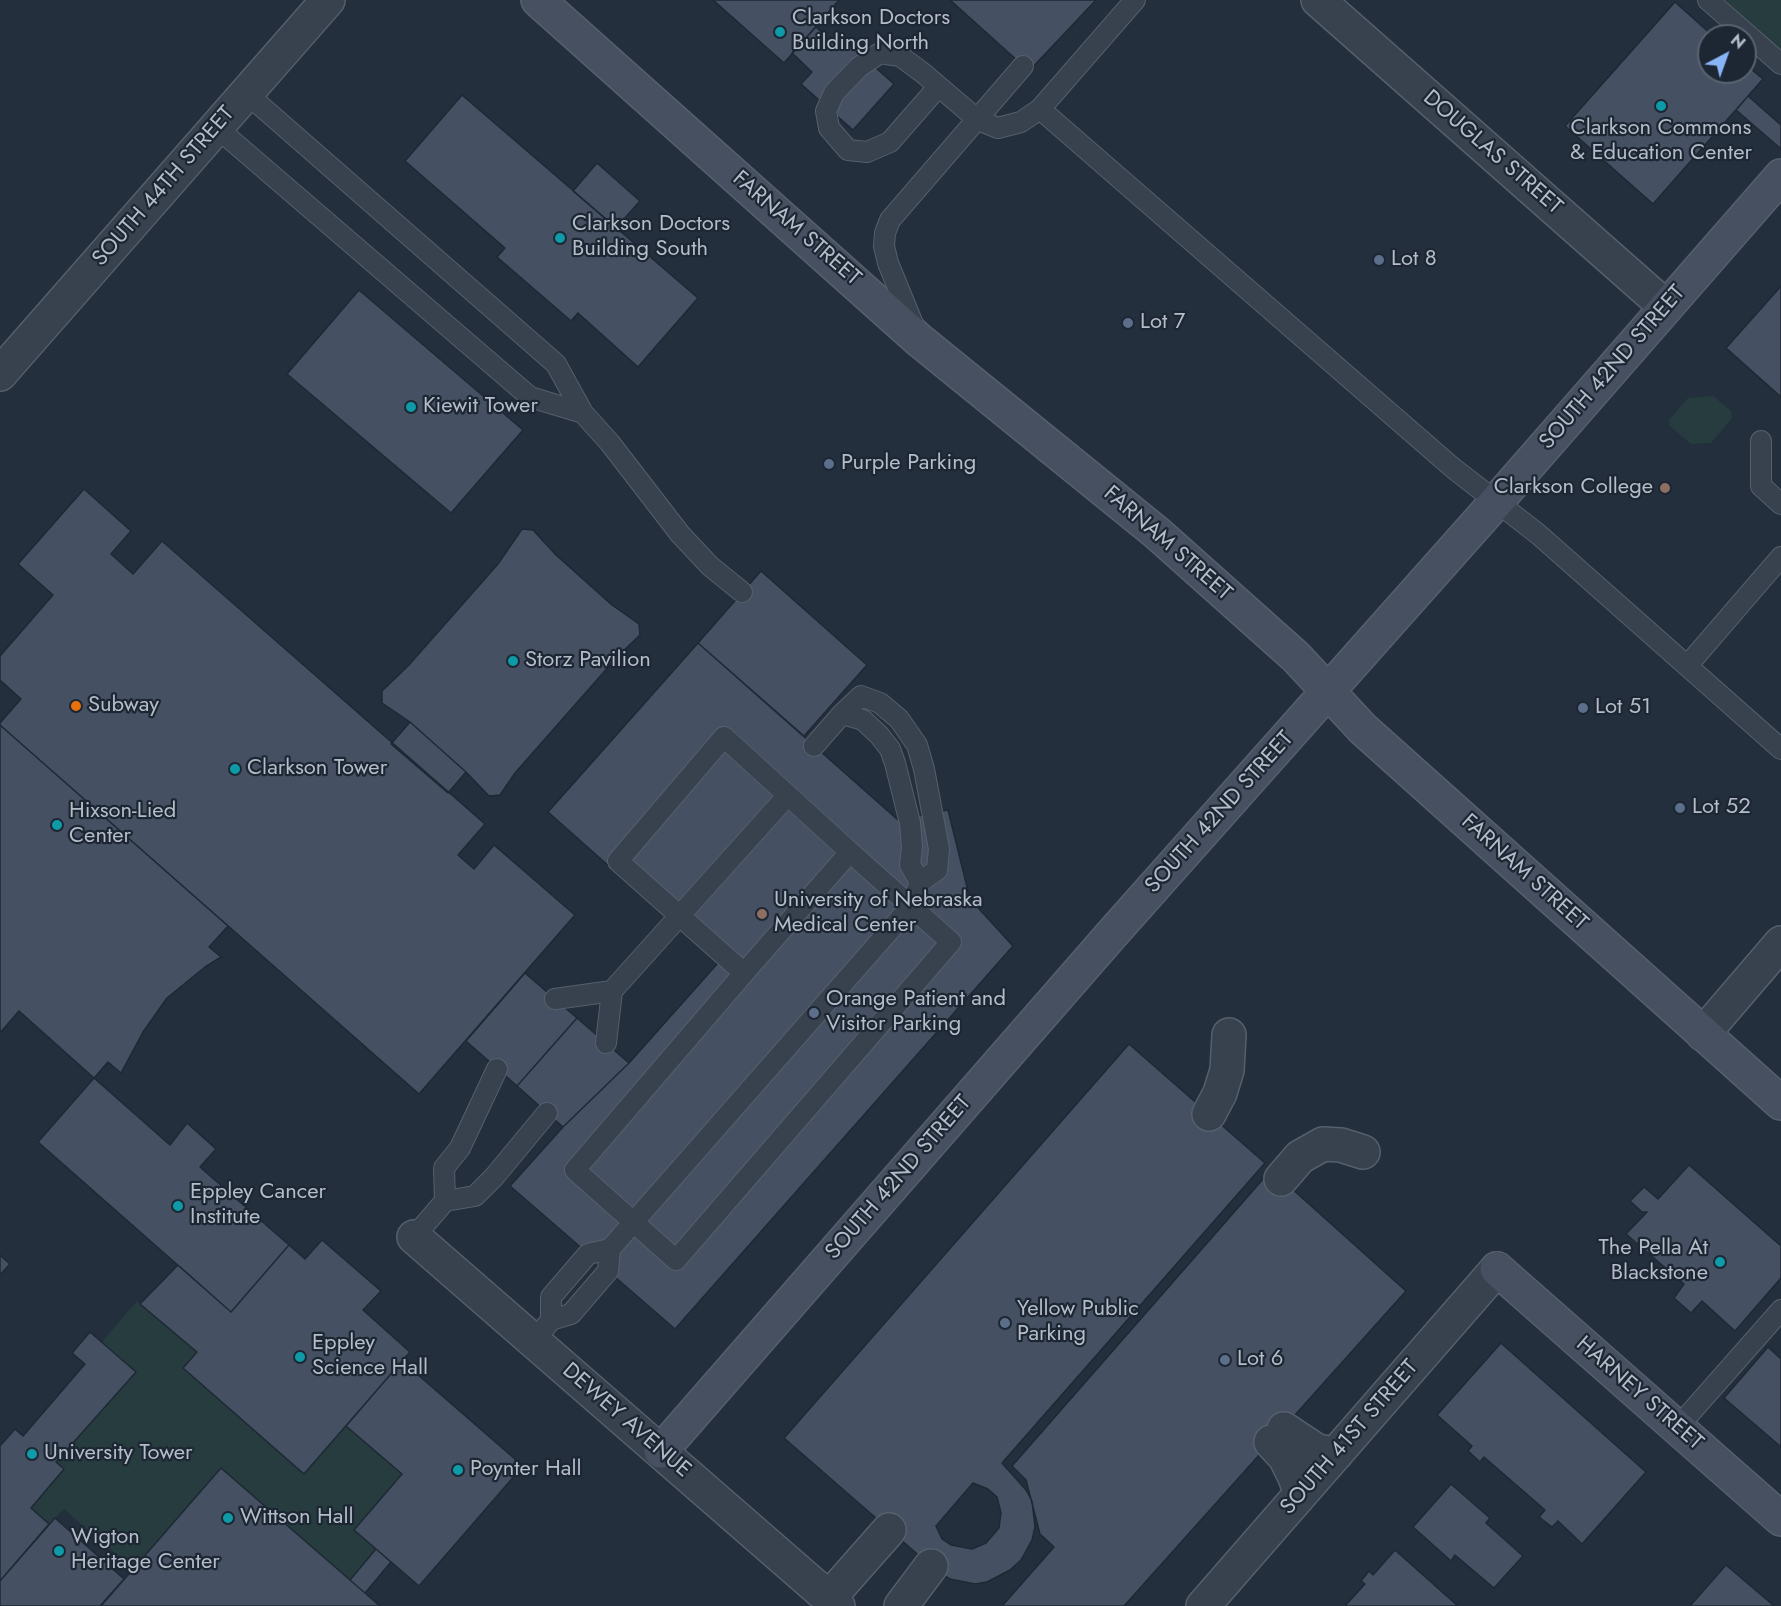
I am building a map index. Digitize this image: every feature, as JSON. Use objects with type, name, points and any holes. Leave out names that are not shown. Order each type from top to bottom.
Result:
[{"type":"main road","name":"FARNAM STREET","points":[[538,0],[919,340],[1157,533],[1296,657],[1363,729],[1781,1103]]},
{"type":"main road","name":"SOUTH 42ND STREET","points":[[661,1451],[1112,934],[1497,501],[1781,176]]},
{"type":"main road","name":"HARNEY STREET","points":[[1497,1269],[1781,1519]]},
{"type":"street","name":"SOUTH 44TH STREET","points":[[0,374],[328,0]]},
{"type":"street","name":"DOUGLAS STREET","points":[[1318,0],[1666,307]]},
{"type":"street","points":[[1703,1034],[1781,943]]},
{"type":"street","points":[[1209,1114],[1220,1094],[1227,1070],[1229,1035]]},
{"type":"street","points":[[1281,1179],[1300,1157],[1323,1144],[1341,1145],[1363,1152]]},
{"type":"street","name":"DEWEY AVENUE","points":[[414,1237],[542,1330],[661,1451],[834,1602]]},
{"type":"street","name":"SOUTH 41ST STREET","points":[[1203,1606],[1497,1269]]},
{"type":"street","points":[[1301,1494],[1284,1457],[1277,1435],[1317,1451],[1336,1454]]},
{"type":"street","points":[[834,1602],[889,1530]]},
{"type":"street","points":[[901,1606],[931,1566]]},
{"type":"lane","points":[[938,87],[890,142],[867,152],[848,150],[829,128],[826,111],[834,93],[859,67],[880,53],[900,56],[938,87],[978,120],[998,128],[1021,122],[1040,109],[1135,0]]},
{"type":"lane","points":[[1708,0],[1781,64]]},
{"type":"lane","points":[[919,340],[888,263],[884,246],[885,233],[890,220],[1023,66]]},
{"type":"lane","points":[[246,93],[556,364],[584,414],[610,443],[680,534],[710,566],[742,592]]},
{"type":"lane","points":[[1040,109],[1453,468],[1546,542],[1781,749]]},
{"type":"lane","points":[[216,127],[530,397],[584,414]]},
{"type":"lane","points":[[1761,441],[1761,486],[1781,504]]},
{"type":"lane","points":[[1687,666],[1781,557]]},
{"type":"lane","points":[[542,1330],[571,1314],[608,1271],[610,1249],[911,906],[920,882],[937,870],[939,849],[924,769],[917,745],[899,719],[880,703],[861,696],[814,746]]},
{"type":"lane","points":[[842,714],[862,720],[879,735],[890,749],[896,763],[910,822],[912,847],[910,865],[920,882]]},
{"type":"lane","points":[[744,973],[618,861],[724,737],[951,942],[676,1260],[575,1170],[850,852]]},
{"type":"lane","points":[[606,1042],[612,991],[788,795]]},
{"type":"lane","points":[[555,999],[612,991]]},
{"type":"lane","points":[[445,1201],[444,1168],[460,1148],[497,1069]]},
{"type":"lane","points":[[414,1237],[445,1201],[475,1196],[494,1178],[547,1113]]},
{"type":"lane","points":[[542,1330],[551,1297],[588,1254],[610,1249]]},
{"type":"lane","points":[[1677,1428],[1781,1310]]},
{"type":"green space","points":[[1725,0],[1781,0],[1781,49],[1757,28],[1757,24],[1752,24]]},
{"type":"green space","points":[[1713,396],[1731,411],[1732,418],[1711,443],[1691,444],[1670,426],[1669,420],[1688,398]]},
{"type":"green space","points":[[137,1301],[197,1352],[183,1368],[303,1474],[346,1426],[402,1474],[376,1549],[350,1580],[221,1468],[133,1569],[64,1509],[49,1524],[31,1508],[64,1470],[56,1462],[135,1372],[102,1342]]},
{"type":"building","name":"Clarkson Doctors Building North","points":[[713,0],[839,0],[784,63]]},
{"type":"building","points":[[950,0],[1096,0],[1029,71]]},
{"type":"building","name":"Clarkson Commons & Education Center","points":[[1675,2],[1700,24],[1697,24],[1697,84],[1757,84],[1757,74],[1763,79],[1653,204],[1565,126]]},
{"type":"building","points":[[816,27],[835,45],[842,38],[894,84],[853,130],[801,84],[812,72],[792,53]]},
{"type":"building","name":"Clarkson Doctors Building South","points":[[462,95],[698,298],[638,367],[578,313],[571,321],[497,257],[505,248],[405,161]]},
{"type":"building","points":[[1748,96],[1781,125],[1781,149],[1736,110]]},
{"type":"building","points":[[597,163],[640,201],[616,228],[573,191]]},
{"type":"building","points":[[1781,286],[1781,397],[1726,348]]},
{"type":"building","name":"Kiewit Tower","points":[[359,290],[523,430],[451,513],[287,374]]},
{"type":"building","name":"Clarkson Tower","points":[[84,489],[131,531],[111,554],[133,574],[162,541],[485,824],[458,855],[474,869],[494,845],[575,915],[419,1094],[0,725],[21,699],[0,680],[0,656],[53,595],[18,564]]},
{"type":"building","name":"Storz Pavilion","points":[[522,529],[533,530],[556,555],[612,605],[639,624],[640,635],[618,656],[515,773],[500,795],[489,796],[410,722],[382,703],[382,691],[408,666],[498,564]]},
{"type":"building","points":[[761,571],[867,665],[804,736],[698,643]]},
{"type":"building","name":"Orange Patient and Visitor Parking","points":[[698,643],[898,820],[948,810],[970,899],[1013,946],[675,1329],[510,1186],[563,1127],[629,1063],[718,963],[548,812]]},
{"type":"building","points":[[410,722],[466,772],[448,793],[391,744]]},
{"type":"building","name":"Hixson-Lied Center","points":[[0,725],[228,926],[209,947],[221,957],[167,998],[143,1032],[121,1073],[108,1062],[94,1078],[19,1011],[0,1033]]},
{"type":"building","points":[[525,973],[577,1018],[517,1086],[466,1041]]},
{"type":"building","points":[[577,1018],[629,1063],[563,1127],[517,1086]]},
{"type":"building","name":"Yellow Public Parking","points":[[1129,1044],[1265,1163],[1002,1463],[1026,1490],[1032,1501],[1035,1527],[1032,1540],[1021,1560],[1010,1570],[987,1582],[975,1584],[950,1579],[931,1566],[784,1438]],"holes":[[[973,1483],[988,1489],[997,1497],[1001,1513],[999,1528],[986,1543],[972,1549],[951,1545],[942,1539],[936,1526]]]},
{"type":"building","name":"Eppley Cancer Institute","points":[[94,1078],[170,1145],[187,1123],[216,1149],[200,1167],[289,1245],[231,1312],[38,1142]]},
{"type":"building","name":"The Pella At Blackstone","points":[[1689,1165],[1781,1246],[1781,1278],[1735,1331],[1702,1301],[1691,1313],[1674,1298],[1684,1284],[1626,1234],[1647,1212],[1642,1212],[1630,1201],[1644,1187],[1658,1199]]},
{"type":"building","name":"Lot 6","points":[[1271,1170],[1406,1291],[1124,1606],[1004,1606],[1054,1547],[1040,1534],[1026,1480],[1012,1466]]},
{"type":"building","name":"Eppley Science Hall","points":[[322,1240],[381,1291],[363,1310],[410,1352],[304,1474],[183,1368],[197,1352],[140,1304],[178,1265],[231,1312],[289,1245],[305,1259]]},
{"type":"building","points":[[0,1255],[10,1264],[0,1275]]},
{"type":"building","name":"University Tower","points":[[90,1332],[136,1372],[56,1462],[64,1469],[31,1508],[49,1524],[0,1581],[0,1446],[15,1429],[23,1436],[85,1364],[72,1353]]},
{"type":"building","points":[[1501,1343],[1646,1472],[1582,1544],[1558,1521],[1552,1527],[1539,1517],[1545,1510],[1484,1457],[1480,1462],[1468,1451],[1472,1446],[1437,1415]]},
{"type":"building","points":[[1768,1347],[1781,1359],[1781,1447],[1724,1398]]},
{"type":"building","name":"Poynter Hall","points":[[402,1361],[523,1466],[419,1586],[354,1530],[402,1474],[346,1426]]},
{"type":"building","name":"Wittson Hall","points":[[221,1468],[350,1580],[380,1606],[101,1606]]},
{"type":"building","points":[[1451,1484],[1490,1518],[1486,1523],[1523,1556],[1494,1588],[1455,1555],[1451,1561],[1413,1527]]},
{"type":"building","name":"Wigton Heritage Center","points":[[55,1518],[124,1579],[100,1606],[0,1606],[0,1581]]},
{"type":"building","points":[[376,1549],[391,1562],[365,1593],[350,1580]]},
{"type":"building","points":[[1395,1550],[1458,1606],[1345,1606],[1365,1584],[1361,1581],[1369,1571],[1373,1575]]},
{"type":"building","points":[[1726,1565],[1773,1605],[1690,1606]]},
{"type":"place","name":"Clarkson Doctors Building North","points":[[780,32]]},
{"type":"place","name":"Clarkson Commons & Education Center","points":[[1661,106]]},
{"type":"place","name":"Clarkson Doctors Building South","points":[[560,238]]},
{"type":"place","name":"Lot 8","points":[[1379,260]]},
{"type":"place","name":"Lot 7","points":[[1128,323]]},
{"type":"place","name":"Kiewit Tower","points":[[411,407]]},
{"type":"place","name":"Purple Parking","points":[[829,464]]},
{"type":"place","name":"Clarkson College","points":[[1665,488]]},
{"type":"place","name":"Storz Pavilion","points":[[513,661]]},
{"type":"place","name":"Subway","points":[[76,706]]},
{"type":"place","name":"Lot 51","points":[[1583,708]]},
{"type":"place","name":"Clarkson Tower","points":[[235,769]]},
{"type":"place","name":"Lot 52","points":[[1680,808]]},
{"type":"place","name":"Hixson-Lied Center","points":[[57,825]]},
{"type":"place","name":"University of Nebraska Medical Center","points":[[762,914]]},
{"type":"place","name":"Orange Patient and Visitor Parking","points":[[814,1013]]},
{"type":"place","name":"Eppley Cancer Institute","points":[[178,1206]]},
{"type":"place","name":"The Pella At Blackstone","points":[[1720,1262]]},
{"type":"place","name":"Yellow Public Parking","points":[[1005,1323]]},
{"type":"place","name":"Eppley Science Hall","points":[[300,1357]]},
{"type":"place","name":"Lot 6","points":[[1225,1360]]},
{"type":"place","name":"University Tower","points":[[32,1454]]},
{"type":"place","name":"Poynter Hall","points":[[458,1470]]},
{"type":"place","name":"Wittson Hall","points":[[228,1518]]},
{"type":"place","name":"Wigton Heritage Center","points":[[59,1551]]}]
